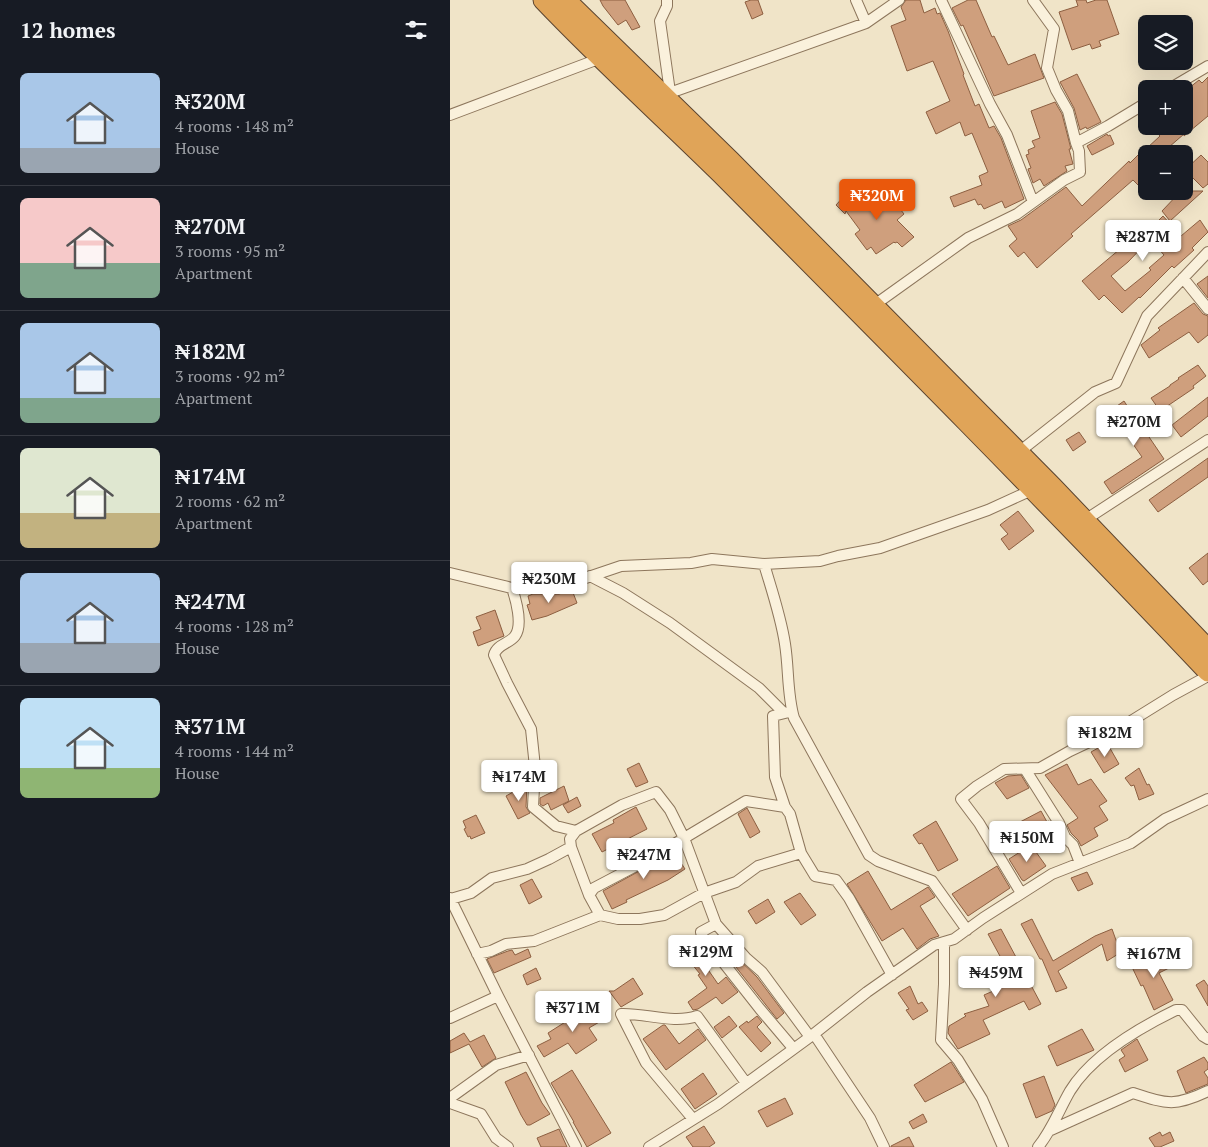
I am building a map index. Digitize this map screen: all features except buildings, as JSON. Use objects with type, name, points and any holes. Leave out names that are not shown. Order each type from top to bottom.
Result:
[{"type":"highway","points":[[543,0],[728,182],[1032,490],[1208,672]]},
{"type":"highway","points":[[566,0],[667,94],[731,162],[1085,520],[1208,649]]},
{"type":"street","points":[[667,0],[667,6],[660,21],[667,94],[866,23],[899,0]]},
{"type":"street","points":[[856,0],[866,23]]},
{"type":"street","points":[[941,0],[990,104],[1007,135],[1033,202]]},
{"type":"street","points":[[874,306],[968,238],[1017,214],[1064,180],[1080,172],[1079,150],[1068,111],[1056,90],[1047,68],[1054,28],[1033,0]]},
{"type":"street","points":[[450,115],[601,58]]},
{"type":"street","points":[[1184,80],[1208,66]]},
{"type":"street","points":[[1076,143],[1138,108]]},
{"type":"street","points":[[1018,452],[1095,392],[1116,383],[1147,316],[1208,252]]},
{"type":"street","points":[[1184,278],[1208,309]]},
{"type":"street","points":[[1085,520],[1208,440]]},
{"type":"street","points":[[450,574],[512,588],[559,586],[621,566],[691,563],[712,559],[764,564],[820,561],[880,548],[988,510],[1032,490]]},
{"type":"street","points":[[764,564],[781,621],[789,682],[788,712]]},
{"type":"street","points":[[590,576],[670,623],[759,688],[788,712],[794,718],[870,855],[878,861],[932,881],[967,930]]},
{"type":"street","points":[[512,588],[519,611],[518,629],[515,636],[498,647],[494,655],[531,729],[535,767],[534,807],[556,826],[576,831]]},
{"type":"street","points":[[1021,893],[979,824],[961,799],[977,786],[1004,769],[1040,768],[1070,751],[1123,726],[1208,676]]},
{"type":"street","points":[[788,712],[773,716],[775,777],[784,807],[790,814],[801,853],[815,876],[836,880],[849,898],[892,974]]},
{"type":"street","points":[[1026,769],[1060,823],[1065,837],[1073,846],[1080,863]]},
{"type":"street","points":[[600,915],[589,895],[571,847],[570,839],[576,831],[622,805],[656,792],[670,810],[684,838],[716,924],[746,958],[762,972],[812,1036],[870,1118],[884,1147]]},
{"type":"street","points":[[649,1147],[746,1083],[934,945],[954,938],[1052,874],[1131,843],[1165,819],[1208,799]]},
{"type":"street","points":[[589,895],[594,888],[651,858],[746,801],[784,807]]},
{"type":"street","points":[[571,847],[549,860],[527,869],[492,878],[471,893],[450,898],[576,1147]]},
{"type":"street","points":[[477,954],[491,951],[506,944],[534,941],[600,915],[618,919],[640,919],[664,915],[704,893],[736,882],[758,866],[801,853]]},
{"type":"street","points":[[716,924],[701,932],[702,936],[793,1048]]},
{"type":"street","points":[[944,942],[941,1040],[958,1060],[982,1099],[1003,1147]]},
{"type":"street","points":[[450,1018],[498,996]]},
{"type":"street","points":[[1038,1147],[1051,1130],[1071,1089],[1099,1058],[1119,1043],[1176,1010],[1182,1010],[1203,1036],[1208,1039]]},
{"type":"street","points":[[693,1119],[646,1062],[621,1014],[687,1019],[697,1016],[746,1083]]},
{"type":"street","points":[[450,1098],[496,1065],[529,1055]]},
{"type":"street","points":[[1051,1130],[1133,1093],[1164,1103],[1188,1100],[1208,1091]]},
{"type":"street","points":[[450,1103],[481,1114],[496,1138],[508,1147]]}]
